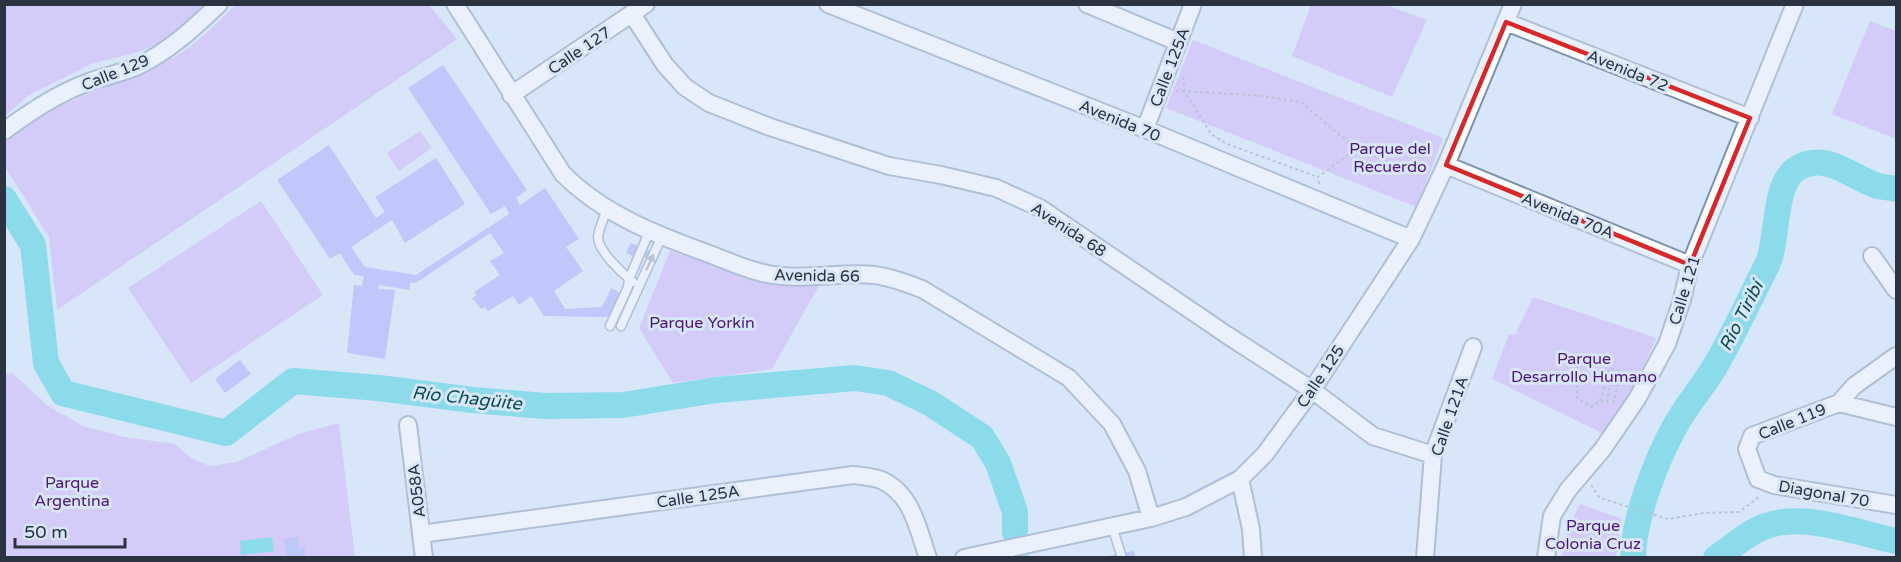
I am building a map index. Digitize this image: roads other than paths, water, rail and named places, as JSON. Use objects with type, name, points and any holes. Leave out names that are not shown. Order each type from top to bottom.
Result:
[{"type":"street","name":"Calle 129","points":[[4,131],[34,109],[87,83],[136,67],[165,50],[196,26],[219,4]]},
{"type":"street","name":"Avenida 66","points":[[455,4],[511,95],[563,174],[576,188],[607,209],[656,233],[760,273],[783,277],[872,275],[901,281],[922,289],[1069,378],[1112,423],[1137,471],[1151,518]]},
{"type":"street","name":"Calle 127","points":[[511,95],[646,4]]},
{"type":"street","name":"Avenida 70","points":[[828,4],[1145,129],[1411,239]]},
{"type":"street","points":[[1087,4],[1175,50]]},
{"type":"street","name":"Calle 125A","points":[[1145,129],[1193,4]]},
{"type":"street","name":"Calle 125","points":[[964,558],[1151,518],[1186,507],[1240,479],[1265,454],[1312,390],[1411,239],[1446,165],[1513,4]]},
{"type":"street","name":"Calle 121","points":[[1546,558],[1552,516],[1568,490],[1602,450],[1637,399],[1667,344],[1682,300],[1690,265],[1795,4]]},
{"type":"street","name":"Avenida 68","points":[[632,14],[665,64],[684,87],[709,103],[770,127],[889,166],[996,188],[1040,208],[1312,390],[1373,436],[1433,455]]},
{"type":"street","name":"Avenida 72","points":[[1506,22],[1750,118]]},
{"type":"street","name":"Avenida 70A","points":[[1446,165],[1690,265]]},
{"type":"street","points":[[1872,256],[1896,290]]},
{"type":"street","name":"Calle 121A","points":[[1425,558],[1433,455],[1473,347]]},
{"type":"street","name":"Calle 119","points":[[1758,479],[1747,450],[1752,436],[1839,403],[1854,386],[1896,356]]},
{"type":"street","points":[[1839,403],[1896,417]]},
{"type":"street","name":"A058A","points":[[408,425],[424,558]]},
{"type":"street","name":"Calle 125A","points":[[421,534],[853,475],[880,480],[900,492],[913,512],[928,558]]},
{"type":"street","points":[[1240,479],[1251,529],[1253,558]]},
{"type":"street","name":"Diagonal 70","points":[[1758,479],[1774,485],[1896,505]]},
{"type":"lane","points":[[607,209],[598,238],[600,245],[619,272],[638,286]]},
{"type":"lane","points":[[610,326],[629,279],[656,233]]},
{"type":"lane","points":[[621,326],[638,286],[656,233]]},
{"type":"lane","points":[[1112,526],[1122,558]]},
{"type":"water","points":[[272,537],[274,551],[241,555],[240,541]]},
{"type":"waterway","name":"Río Tiribí","points":[[1633,558],[1641,509],[1653,474],[1674,428],[1717,363],[1767,265],[1771,255],[1780,199],[1790,175],[1798,168],[1808,164],[1829,164],[1878,186],[1896,189]]},
{"type":"waterway","name":"Río Chagüite","points":[[4,199],[33,245],[46,363],[63,393],[226,433],[293,381],[545,406],[623,405],[716,390],[855,378],[888,383],[930,403],[982,437],[998,463],[1015,512],[1015,532]]},
{"type":"waterway","name":"Río Tiribí","points":[[1716,558],[1763,527],[1795,521],[1830,525],[1896,541]]},
{"type":"park label","name":"Parque del Recuerdo","points":[[1390,157]]},
{"type":"park label","name":"Parque Yorkín","points":[[702,322]]},
{"type":"park label","name":"Parque Desarrollo Humano","points":[[1584,367]]},
{"type":"park label","name":"Parque Argentina","points":[[72,491]]},
{"type":"park label","name":"Parque Colonia Cruz","points":[[1593,534]]}]
